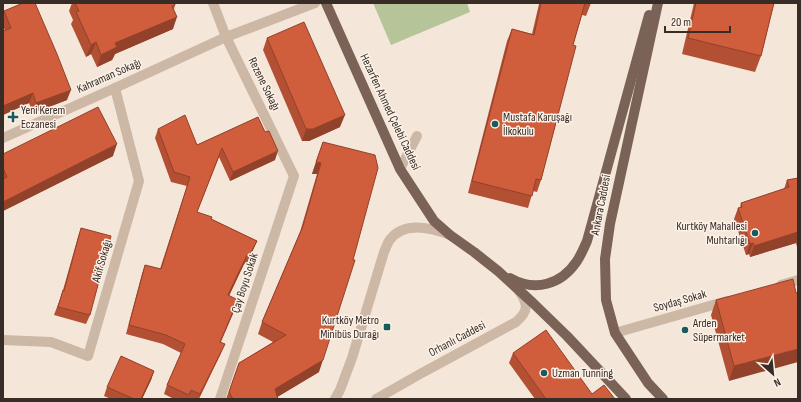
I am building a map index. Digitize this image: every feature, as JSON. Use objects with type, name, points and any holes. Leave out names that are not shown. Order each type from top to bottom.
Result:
[{"type":"main road","name":"Hezarfen Ahmed Çelebi Caddesi","points":[[326,3],[400,169],[434,221],[498,271]]},
{"type":"main road","points":[[498,271],[519,283],[528,285],[543,285],[568,272],[577,261],[587,241],[652,3]]},
{"type":"main road","name":"Ankara Caddesi","points":[[658,3],[610,224],[605,259],[606,300],[615,333],[648,383],[663,399]]},
{"type":"main road","points":[[498,271],[567,336],[626,399]]},
{"type":"street","name":"Rezene Sokağı","points":[[212,3],[226,37],[294,176]]},
{"type":"street","name":"Kahraman Sokağı","points":[[3,138],[226,37],[316,3]]},
{"type":"street","name":"Akif Sokağı","points":[[3,340],[52,342],[88,356],[139,181],[115,88]]},
{"type":"street","points":[[400,169],[417,136]]},
{"type":"street","name":"Çay Boyu Sokak","points":[[220,399],[294,176]]},
{"type":"street","points":[[335,399],[352,358],[384,252],[390,239],[401,230],[412,227],[430,228],[450,235]]},
{"type":"street","points":[[768,289],[798,280]]},
{"type":"street","name":"Orhanlı Caddesi","points":[[376,399],[516,322],[526,310],[526,303],[517,288]]},
{"type":"street","name":"Soydaş Sokak","points":[[615,333],[738,298]]},
{"type":"green space","points":[[373,3],[467,3],[470,12],[391,45]]},
{"type":"building","points":[[23,3],[35,3],[71,90],[36,103],[33,93],[3,106],[3,31],[11,28],[4,11]]},
{"type":"building","points":[[75,3],[175,3],[175,5],[172,6],[177,17],[115,43],[117,47],[101,55],[96,42],[91,45],[76,12],[79,11]]},
{"type":"building","points":[[541,3],[585,3],[573,45],[576,46],[541,180],[536,179],[532,196],[472,181],[512,29],[534,35]]},
{"type":"building","points":[[696,3],[774,3],[761,56],[688,38]]},
{"type":"building","points":[[304,22],[345,115],[313,129],[306,129],[267,38]]},
{"type":"building","points":[[98,107],[117,144],[3,202],[3,179],[7,177],[3,168],[3,154]]},
{"type":"building","points":[[185,115],[197,145],[258,117],[265,132],[269,131],[278,151],[233,172],[222,148],[197,212],[212,217],[211,219],[257,241],[249,256],[247,255],[228,295],[238,300],[220,342],[225,344],[200,394],[191,390],[189,395],[167,385],[185,344],[166,335],[129,325],[145,265],[161,269],[190,177],[174,172],[158,129]]},
{"type":"building","points":[[323,142],[375,155],[378,168],[353,260],[355,260],[323,360],[275,389],[278,399],[233,399],[229,392],[239,363],[286,335],[262,322],[303,226],[321,163],[316,162]]},
{"type":"building","points":[[798,178],[798,232],[754,246],[753,243],[750,244],[738,208],[742,207],[741,203],[789,187],[787,180]]},
{"type":"building","points":[[81,228],[111,236],[90,315],[58,307],[63,290],[64,291]]},
{"type":"building","points":[[793,279],[796,293],[798,292],[798,349],[734,366],[716,300]]},
{"type":"building","points":[[546,330],[592,394],[604,385],[615,399],[546,399],[513,353]]},
{"type":"building","points":[[121,356],[154,371],[141,399],[134,399],[107,387]]},
{"type":"place","name":"Yeni Kerem Eczanesi","points":[[13,117]]},
{"type":"place","name":"Mustafa Karuşağı İlkokulu","points":[[495,124]]},
{"type":"place","name":"Kurtköy Mahallesi Muhtarlığı","points":[[755,233]]},
{"type":"place","name":"Kurtköy Metro Minibüs Durağı","points":[[387,327]]},
{"type":"place","name":"Arden Süpermarket","points":[[685,330]]},
{"type":"place","name":"Uzman Tunning","points":[[544,373]]}]
